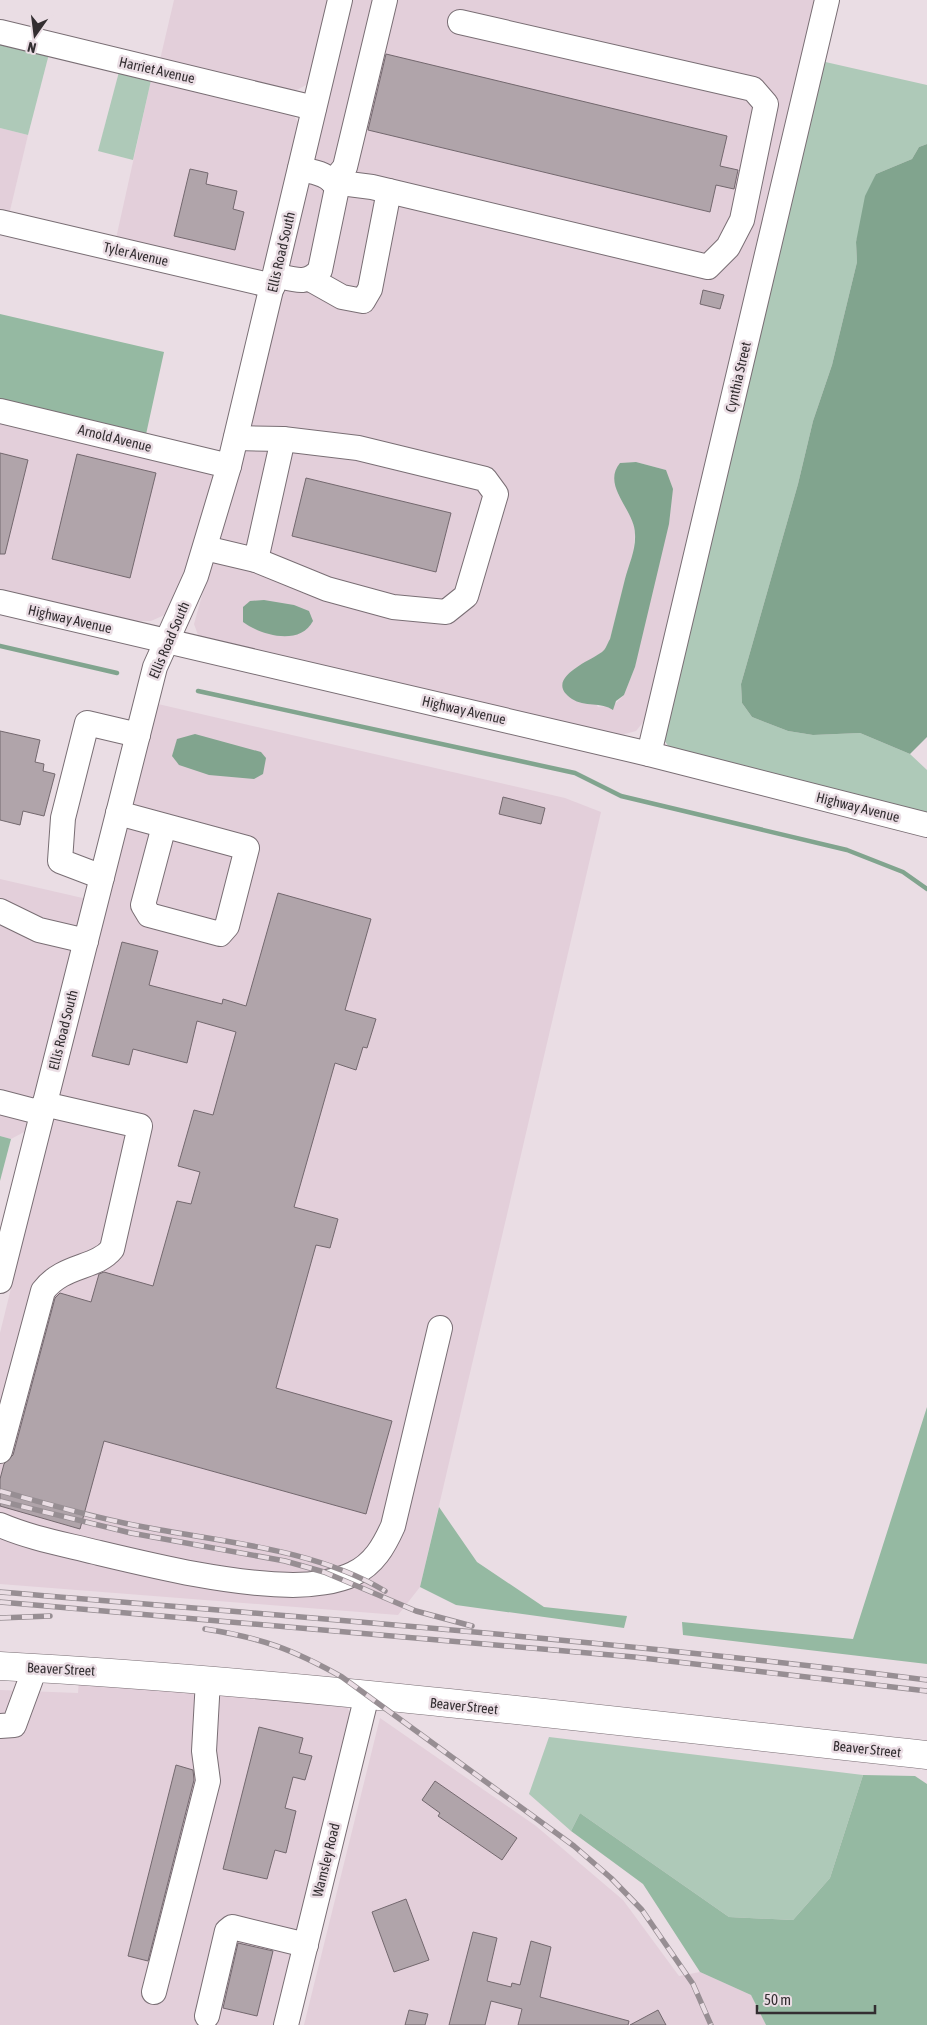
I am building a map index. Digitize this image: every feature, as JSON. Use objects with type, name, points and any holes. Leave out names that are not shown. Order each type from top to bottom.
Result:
[{"type":"main road","name":"Beaver Street","points":[[0,1666],[208,1680],[366,1695],[927,1755]]},
{"type":"street","name":"Ellis Road South","points":[[0,1281],[155,667],[181,613],[206,548],[229,466],[340,0]]},
{"type":"street","points":[[333,182],[342,173],[345,166],[385,0]]},
{"type":"street","name":"Cynthia Street","points":[[649,754],[827,0]]},
{"type":"street","points":[[300,169],[326,176],[333,182],[389,191],[708,267],[728,247],[742,220],[766,104],[753,89],[460,22]]},
{"type":"street","name":"Harriet Avenue","points":[[0,32],[314,108]]},
{"type":"street","points":[[333,182],[336,195],[320,270],[310,280],[342,297],[363,302],[370,289],[389,191]]},
{"type":"street","name":"Tyler Avenue","points":[[0,222],[274,281],[310,280]]},
{"type":"street","name":"Arnold Avenue","points":[[0,411],[229,466]]},
{"type":"street","points":[[206,548],[256,560],[336,592],[394,607],[446,612],[466,596],[496,494],[485,479],[358,448],[283,439],[236,438]]},
{"type":"street","points":[[256,560],[283,439]]},
{"type":"street","name":"Highway Avenue","points":[[0,602],[649,754],[927,825]]},
{"type":"street","points":[[102,877],[60,861],[63,818],[88,723],[138,735]]},
{"type":"street","points":[[118,813],[247,848],[227,926],[220,934],[149,915],[143,904],[164,826]]},
{"type":"street","points":[[0,911],[39,930],[86,940]]},
{"type":"street","points":[[0,1102],[140,1126],[112,1248],[107,1256],[64,1272],[50,1282],[43,1291],[0,1451]]},
{"type":"street","points":[[0,1526],[20,1534],[144,1564],[222,1578],[295,1585],[340,1578],[353,1574],[370,1562],[382,1549],[393,1526],[440,1328]]},
{"type":"street","points":[[0,1726],[14,1725],[35,1668]]},
{"type":"street","points":[[154,1992],[208,1781],[204,1751],[208,1680]]},
{"type":"street","name":"Wamsley Road","points":[[290,2024],[306,1945],[366,1695]]},
{"type":"street","points":[[207,2016],[227,1931],[232,1928],[306,1945]]},
{"type":"shaded area","points":[[174,0],[332,0],[312,82],[287,95],[159,64]]},
{"type":"shaded area","points":[[348,0],[818,0],[648,716],[636,731],[614,737],[211,644],[198,635],[194,624],[238,468]],"holes":[[[636,462],[666,470],[635,667],[624,695],[614,705],[598,707],[575,668],[604,651],[610,639],[633,555],[635,533],[632,517],[618,494],[620,463]]]},
{"type":"shaded area","points":[[0,38],[50,50],[28,135],[0,128]]},
{"type":"shaded area","points":[[821,61],[927,85],[927,144],[919,147],[912,159],[876,174],[856,242],[857,262],[832,365],[813,421],[798,484],[741,684],[742,703],[752,717],[788,731],[813,735],[860,733],[910,754],[927,770],[927,817],[674,754],[664,740]]},
{"type":"shaded area","points":[[120,68],[152,76],[133,160],[98,151]]},
{"type":"shaded area","points":[[152,76],[290,110],[300,125],[269,263],[261,270],[242,273],[115,243]]},
{"type":"shaded area","points":[[0,128],[28,135],[8,219],[0,217]]},
{"type":"shaded area","points":[[927,144],[927,737],[910,754],[860,733],[813,735],[788,731],[752,717],[742,703],[741,684],[798,484],[813,421],[832,365],[857,262],[856,242],[865,196],[876,174],[912,159],[919,147]]},
{"type":"shaded area","points":[[0,314],[164,352],[145,439],[0,404]]},
{"type":"shaded area","points":[[0,422],[210,469],[217,480],[198,545],[169,613],[151,621],[135,621],[0,593]]},
{"type":"shaded area","points":[[636,462],[666,470],[673,489],[669,524],[635,667],[624,695],[616,701],[613,710],[604,706],[582,703],[572,699],[564,692],[562,684],[571,671],[603,651],[610,639],[635,540],[634,525],[616,489],[615,472],[620,463]]},
{"type":"shaded area","points":[[264,600],[294,605],[309,611],[313,621],[307,629],[299,634],[290,636],[270,634],[243,622],[243,607],[250,601]]},
{"type":"shaded area","points":[[158,704],[565,798],[601,812],[420,1587],[398,1615],[0,1584],[0,1333],[150,723]]},
{"type":"shaded area","points":[[195,734],[261,752],[266,758],[263,774],[254,779],[209,775],[179,765],[172,756],[177,739]]},
{"type":"shaded area","points":[[0,879],[87,899],[24,1132],[11,1139],[0,1136]]},
{"type":"shaded area","points":[[0,1136],[11,1139],[0,1181]]},
{"type":"shaded area","points":[[927,1407],[927,1664],[683,1635],[682,1622],[853,1639]]},
{"type":"shaded area","points":[[439,1507],[477,1562],[544,1607],[627,1616],[624,1628],[456,1605],[420,1587]]},
{"type":"shaded area","points":[[79,1679],[344,1703],[354,1718],[276,2025],[0,2025],[0,1690],[78,1693]]},
{"type":"shaded area","points":[[380,1718],[536,1826],[623,1900],[679,1976],[700,1972],[751,1995],[766,2025],[304,2025]]},
{"type":"shaded area","points":[[549,1737],[863,1775],[830,1878],[793,1920],[729,1917],[580,1813],[571,1831],[529,1794]]},
{"type":"shaded area","points":[[863,1775],[915,1776],[927,1784],[927,2025],[766,2025],[751,1995],[700,1972],[643,1884],[571,1831],[580,1813],[729,1917],[793,1920],[830,1878]]},
{"type":"building","points":[[386,54],[727,136],[720,166],[738,170],[734,189],[716,185],[710,212],[368,130]]},
{"type":"building","points":[[190,169],[208,173],[206,184],[237,191],[233,209],[244,212],[235,250],[174,236]]},
{"type":"building","points":[[703,290],[724,295],[720,309],[700,304]]},
{"type":"building","points":[[0,453],[28,460],[5,554],[0,554]]},
{"type":"building","points":[[77,454],[156,473],[130,578],[52,559]]},
{"type":"building","points":[[306,478],[451,513],[436,572],[292,536]]},
{"type":"building","points":[[0,731],[40,740],[35,762],[44,764],[43,771],[55,774],[44,816],[23,811],[20,825],[0,820]]},
{"type":"building","points":[[503,797],[545,808],[541,824],[499,814]]},
{"type":"building","points":[[278,893],[371,919],[345,1010],[376,1019],[367,1048],[363,1047],[356,1070],[335,1063],[294,1207],[338,1219],[330,1248],[316,1245],[276,1388],[392,1421],[366,1514],[104,1441],[80,1529],[0,1506],[0,1479],[4,1464],[13,1455],[55,1298],[60,1293],[91,1302],[99,1274],[104,1272],[153,1286],[177,1201],[191,1204],[200,1172],[178,1166],[194,1110],[213,1115],[236,1032],[197,1021],[187,1063],[133,1049],[129,1065],[92,1056],[122,942],[158,951],[149,985],[222,1004],[223,999],[246,1006]]},
{"type":"building","points":[[259,1727],[303,1738],[299,1753],[312,1756],[305,1780],[293,1777],[285,1808],[296,1811],[286,1853],[275,1850],[267,1879],[223,1869]]},
{"type":"building","points":[[176,1765],[193,1770],[194,1780],[148,1961],[128,1956]]},
{"type":"building","points":[[435,1781],[517,1838],[502,1860],[438,1816],[440,1813],[422,1800]]},
{"type":"building","points":[[406,1899],[429,1960],[394,1972],[372,1912]]},
{"type":"building","points":[[473,1932],[497,1938],[487,1981],[511,1987],[512,1983],[520,1985],[531,1941],[551,1947],[540,1997],[629,2021],[628,2025],[518,2025],[522,2009],[491,2001],[485,2025],[449,2025]]},
{"type":"building","points":[[238,1943],[273,1951],[257,2016],[223,2008]]},
{"type":"building","points":[[409,2010],[428,2014],[425,2025],[405,2025]]},
{"type":"building","points":[[658,2010],[666,2025],[630,2025]]},
{"type":"waterway","points":[[0,646],[117,673]]},
{"type":"waterway","points":[[198,691],[575,773],[621,796],[847,850],[903,872],[927,889]]},
{"type":"railway","points":[[0,1491],[126,1523],[299,1556],[329,1565],[385,1591]]},
{"type":"railway","points":[[0,1501],[131,1533],[285,1561],[324,1572],[416,1611],[472,1626]]},
{"type":"railway","points":[[0,1592],[696,1653],[927,1680]]},
{"type":"railway","points":[[0,1602],[634,1657],[927,1691]]},
{"type":"railway","points":[[0,1618],[50,1616]]},
{"type":"railway","points":[[205,1629],[243,1636],[276,1646],[308,1659],[342,1677],[574,1846],[611,1878],[642,1910],[693,1984],[711,2025]]}]
